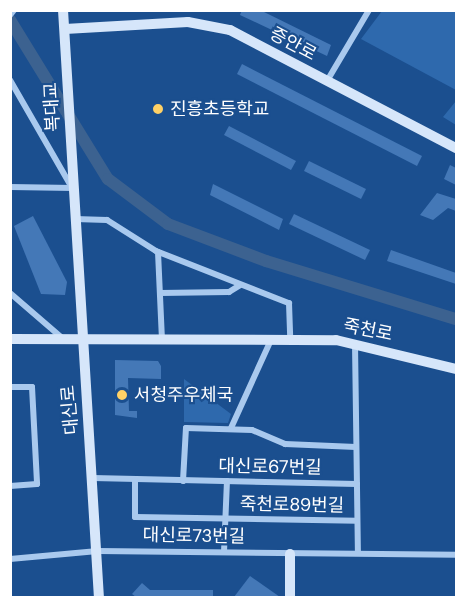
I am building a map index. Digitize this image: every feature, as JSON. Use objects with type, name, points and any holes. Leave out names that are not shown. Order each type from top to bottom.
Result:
[{"type":"street","points":[[10,15],[14,10]]},
{"type":"street","points":[[63,10],[65,29]]},
{"type":"street","points":[[327,81],[369,10]]},
{"type":"street","name":"증안로","points":[[65,29],[188,22],[217,26],[456,148]]},
{"type":"street","name":"복대교","points":[[65,29],[73,186]]},
{"type":"street","points":[[10,80],[73,186],[10,187]]},
{"type":"street","name":"대신로","points":[[73,186],[80,342],[93,478],[99,597]]},
{"type":"street","points":[[74,219],[107,220],[158,252],[289,303],[290,339]]},
{"type":"street","points":[[158,252],[162,340]]},
{"type":"street","points":[[160,293],[229,292],[240,285]]},
{"type":"street","points":[[10,294],[66,341]]},
{"type":"street","name":"죽천로","points":[[10,339],[80,342],[290,339],[355,341],[456,369]]},
{"type":"street","points":[[231,428],[271,340]]},
{"type":"street","name":"죽천로89번길","points":[[355,341],[358,553]]},
{"type":"street","points":[[10,387],[32,387],[38,484],[10,486]]},
{"type":"street","points":[[183,481],[186,428],[231,428],[285,444],[356,447]]},
{"type":"street","name":"대신로67번길","points":[[93,478],[357,484]]},
{"type":"street","points":[[135,480],[135,517],[226,519]]},
{"type":"street","points":[[224,552],[227,481]]},
{"type":"street","name":"죽천로89번길","points":[[226,519],[357,521]]},
{"type":"street","name":"대신로73번길","points":[[10,559],[98,551],[456,555]]},
{"type":"street","points":[[290,554],[290,597]]},
{"type":"shaded area","points":[[382,11],[456,11],[456,90],[361,39]]},
{"type":"shaded area","points":[[456,101],[456,125],[443,117]]},
{"type":"shaded area","points":[[184,379],[231,414],[228,423],[184,422]]},
{"type":"building","points":[[242,10],[260,10],[331,45],[327,56],[240,15]]},
{"type":"building","points":[[242,64],[422,156],[417,166],[237,74]]},
{"type":"building","points":[[229,126],[296,161],[291,170],[224,135]]},
{"type":"building","points":[[309,161],[366,189],[361,199],[304,171]]},
{"type":"building","points":[[450,165],[456,168],[456,185],[444,179]]},
{"type":"building","points":[[213,184],[283,219],[279,230],[210,195]]},
{"type":"building","points":[[437,193],[456,199],[456,211],[448,208],[433,220],[420,215]]},
{"type":"building","points":[[294,214],[370,250],[365,260],[289,224]]},
{"type":"building","points":[[33,216],[67,282],[65,295],[41,294],[14,226]]},
{"type":"building","points":[[391,250],[456,273],[456,284],[387,261]]},
{"type":"building","name":"서청주우체국","points":[[115,360],[158,361],[161,366],[161,379],[128,378],[129,411],[137,411],[137,418],[115,415]]},
{"type":"building","points":[[250,576],[280,597],[234,597]]},
{"type":"building","points":[[142,583],[150,590],[213,590],[213,597],[136,597],[132,594]]},
{"type":"waterway","points":[[10,20],[108,179],[168,224],[266,261],[456,319]]},
{"type":"place","name":"진흥초등학교","points":[[158,109]]},
{"type":"place","name":"서청주우체국","points":[[122,395]]}]
